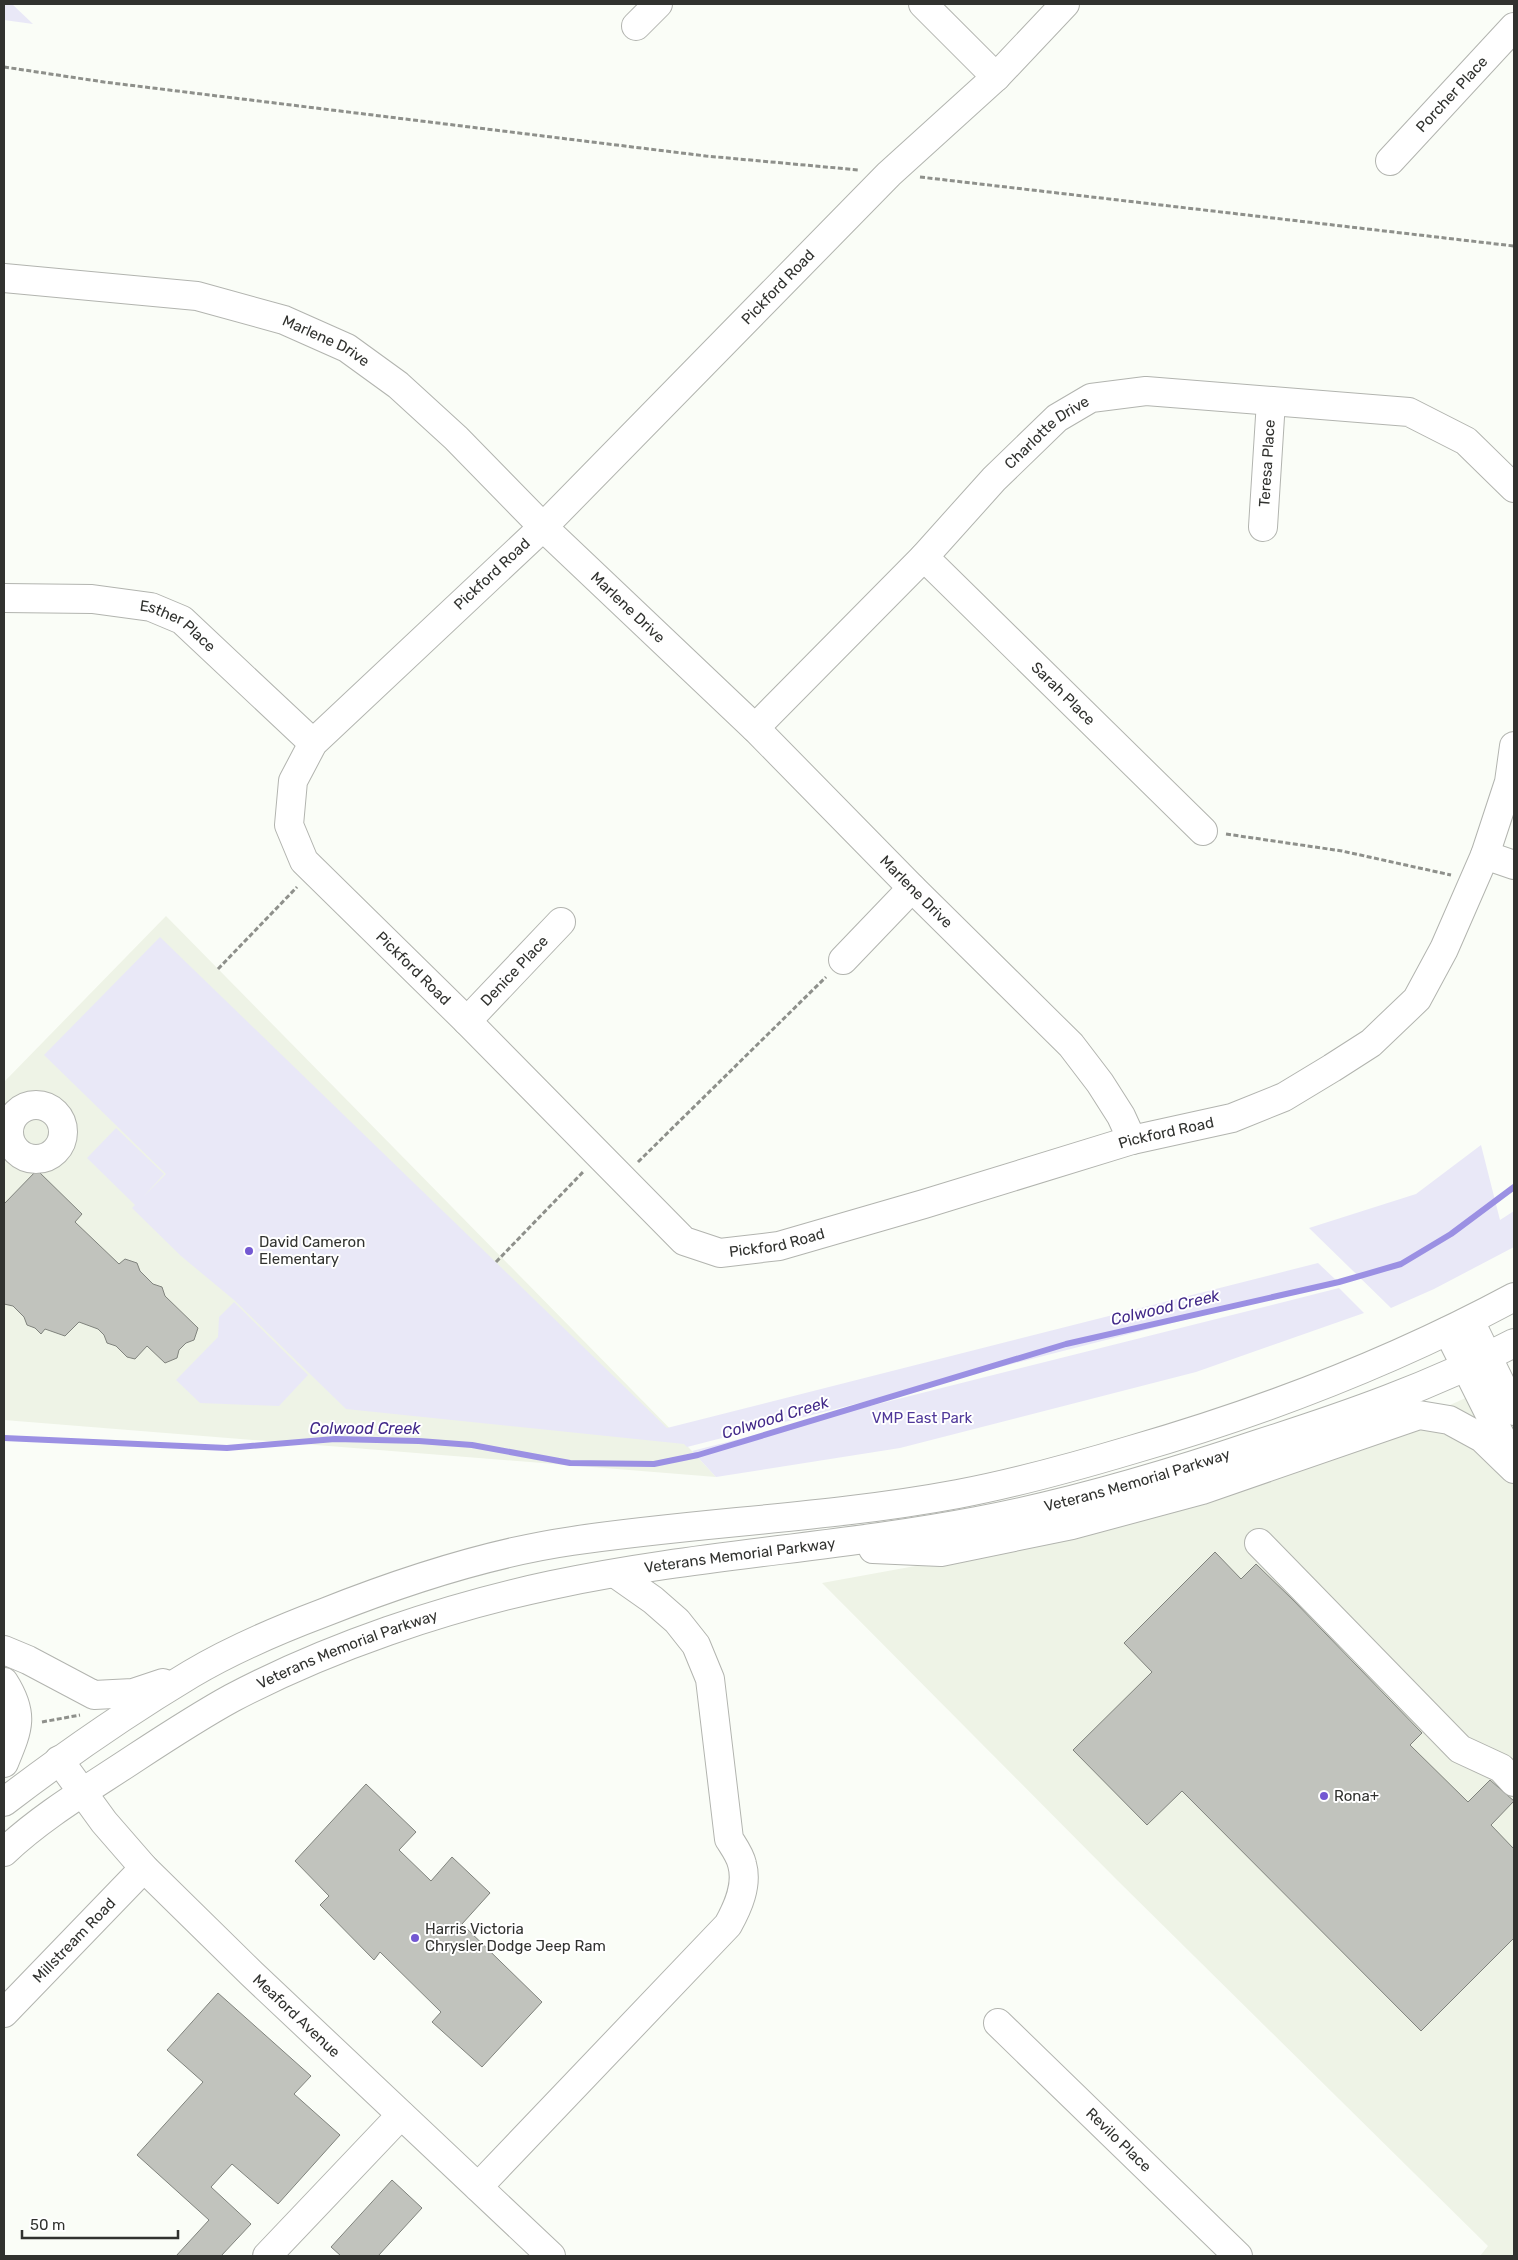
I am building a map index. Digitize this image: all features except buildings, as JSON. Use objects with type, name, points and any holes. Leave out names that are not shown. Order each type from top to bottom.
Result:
[{"type":"street","points":[[636,26],[658,4]]},
{"type":"street","points":[[923,4],[996,77]]},
{"type":"street","name":"Pickford Road","points":[[1065,4],[996,77],[889,174],[543,527],[313,743],[293,781],[289,825],[304,861],[467,1021],[684,1241],[720,1253],[779,1246],[1132,1140],[1232,1118],[1284,1097],[1371,1043],[1417,999],[1444,949],[1484,856],[1509,782],[1514,746]]},
{"type":"street","name":"Porcher Place","points":[[1390,161],[1514,27]]},
{"type":"street","name":"Marlene Drive","points":[[4,278],[197,296],[284,320],[347,348],[398,385],[456,438],[543,527],[755,728],[912,888],[1071,1045],[1100,1083],[1121,1116],[1132,1140]]},
{"type":"street","name":"Charlotte Drive","points":[[755,728],[924,557],[994,479],[1057,418],[1091,398],[1146,391],[1409,412],[1466,441],[1514,488]]},
{"type":"street","name":"Teresa Place","points":[[1263,527],[1271,401]]},
{"type":"street","name":"Sarah Place","points":[[924,557],[1202,831]]},
{"type":"street","name":"Esther Place","points":[[4,598],[92,599],[151,607],[182,620],[313,743]]},
{"type":"street","points":[[1484,856],[1514,865]]},
{"type":"street","points":[[843,960],[912,888]]},
{"type":"street","name":"Denice Place","points":[[467,1021],[561,922]]},
{"type":"street","name":"Veterans Memorial Parkway","points":[[4,1802],[59,1760],[193,1673],[274,1632],[381,1590],[478,1561],[569,1541],[834,1513],[958,1494],[1068,1468],[1201,1430],[1324,1385],[1459,1326],[1514,1297]]},
{"type":"street","points":[[1459,1326],[1477,1362],[1514,1463]]},
{"type":"street","name":"Veterans Memorial Parkway","points":[[4,1852],[81,1791],[230,1699],[304,1664],[429,1617],[551,1585],[975,1521],[1087,1496],[1220,1457],[1369,1408],[1477,1362],[1514,1343]]},
{"type":"street","points":[[1477,1362],[1514,1411]]},
{"type":"street","points":[[809,1546],[941,1552],[1072,1525],[1202,1490],[1419,1415],[1449,1420],[1482,1438],[1514,1469]]},
{"type":"street","points":[[1003,1483],[1010,1514]]},
{"type":"street","points":[[1259,1543],[1460,1749],[1500,1768],[1514,1782]]},
{"type":"street","points":[[478,2187],[728,1925],[742,1894],[744,1872],[742,1862],[730,1839],[710,1679],[696,1645],[677,1621],[653,1600],[616,1574]]},
{"type":"street","points":[[4,1650],[28,1660],[94,1695],[132,1693],[193,1673]]},
{"type":"street","points":[[4,1682],[14,1699],[18,1724],[4,1764]]},
{"type":"street","name":"Meaford Avenue","points":[[59,1760],[104,1822],[144,1868],[252,1974],[551,2256]]},
{"type":"street","name":"Millstream Road","points":[[4,2013],[144,1868]]},
{"type":"street","name":"Revilo Place","points":[[998,2023],[1238,2256]]},
{"type":"street","points":[[267,2256],[401,2115]]},
{"type":"path","points":[[4,67],[104,82],[706,156],[866,171]]},
{"type":"path","points":[[912,176],[1514,246]]},
{"type":"path","points":[[1202,831],[1342,851],[1474,880]]},
{"type":"path","points":[[218,969],[313,870]]},
{"type":"path","points":[[622,1178],[843,960]]},
{"type":"path","points":[[496,1262],[599,1155]]},
{"type":"path","points":[[38,1722],[87,1713]]},
{"type":"shaded area","name":"David Cameron Elementary","points":[[166,916],[716,1477],[4,1420],[4,1082]]},
{"type":"shaded area","points":[[1514,1376],[1514,2256],[1480,2256],[1488,2246],[1117,1880],[822,1583],[1079,1536],[1331,1459]]},
{"type":"green space","points":[[4,4],[12,4],[33,24],[4,20]]},
{"type":"green space","points":[[160,937],[667,1428],[1318,1263],[1337,1281],[687,1447],[684,1444],[346,1409],[234,1300],[181,1256],[132,1208],[135,1205],[87,1158],[116,1128],[164,1174],[144,1196],[166,1174],[44,1055]]},
{"type":"green space","points":[[1481,1145],[1500,1220],[1514,1211],[1514,1247],[1434,1289],[1391,1308],[1309,1228],[1416,1194]]},
{"type":"green space","name":"VMP East Park","points":[[1339,1288],[1364,1313],[1196,1372],[900,1448],[716,1477],[692,1451]]},
{"type":"green space","points":[[234,1302],[308,1375],[279,1406],[200,1403],[176,1380],[218,1337],[219,1317]]},
{"type":"waterway","name":"Colwood Creek","points":[[4,1438],[227,1448],[335,1439],[419,1441],[472,1445],[570,1463],[654,1464],[698,1455],[1066,1344],[1339,1282],[1401,1264],[1451,1234],[1514,1187]]},
{"type":"place","name":"David Cameron Elementary","points":[[249,1251]]},
{"type":"place","name":"Rona+","points":[[1324,1796]]},
{"type":"place","name":"Harris Victoria Chrysler Dodge Jeep Ram","points":[[415,1938]]}]
